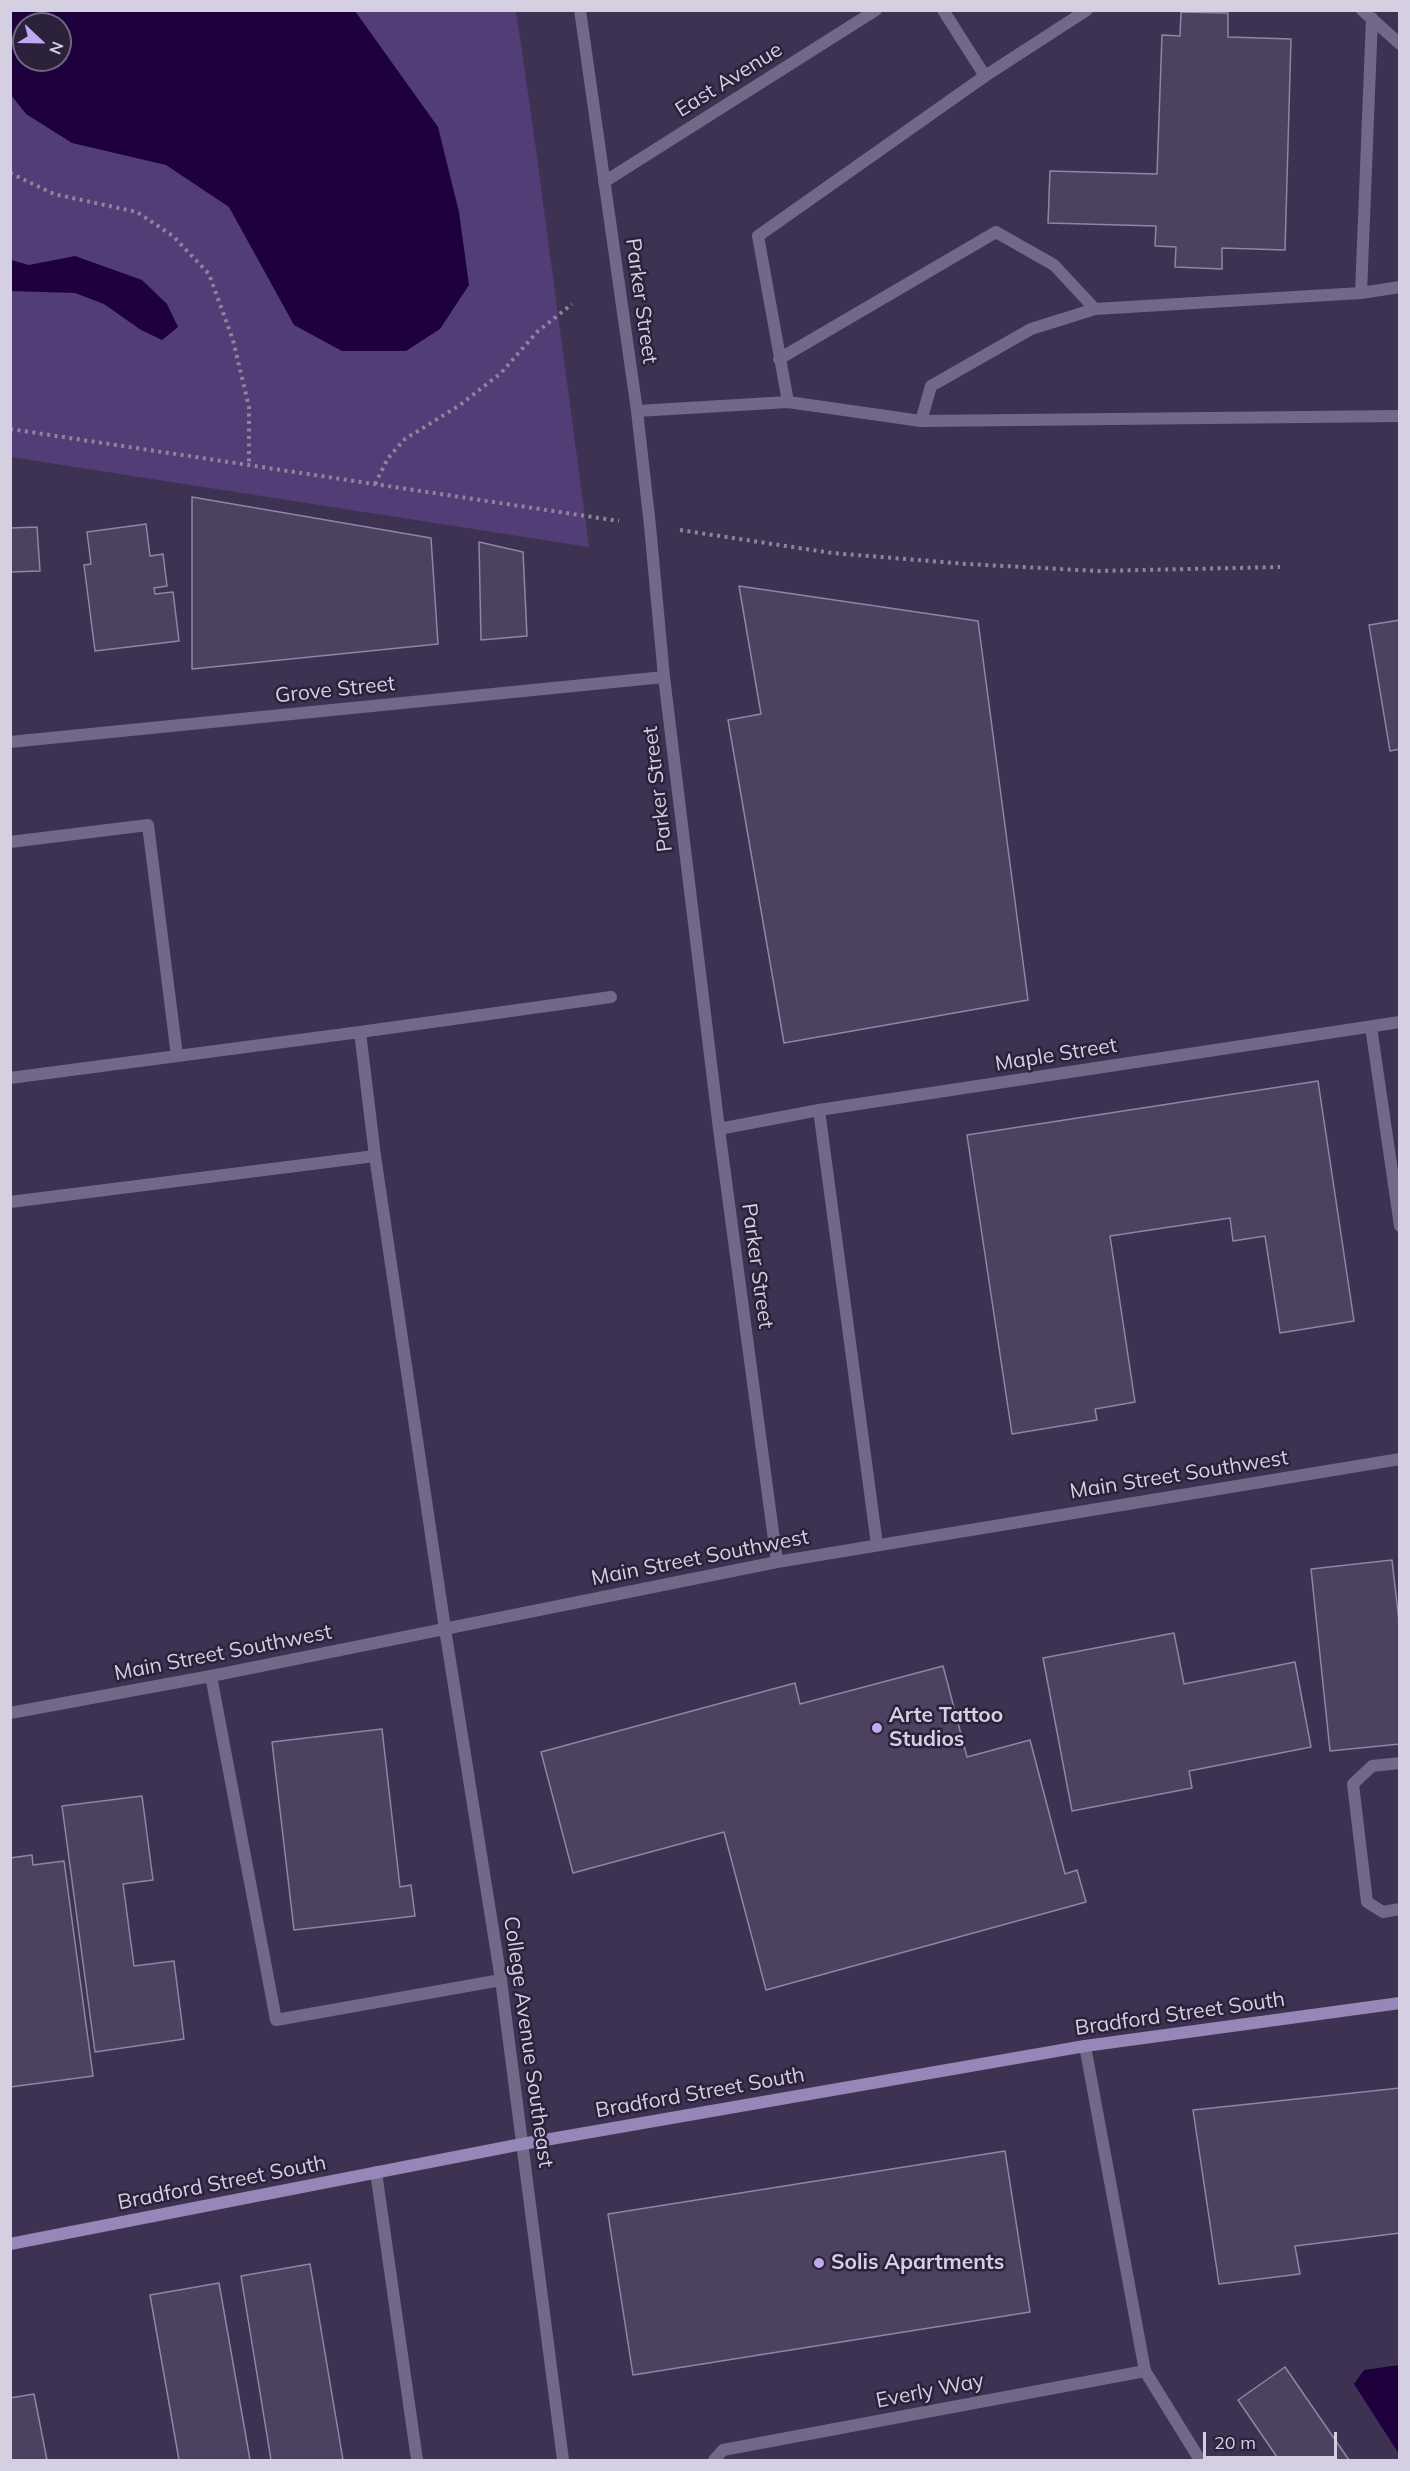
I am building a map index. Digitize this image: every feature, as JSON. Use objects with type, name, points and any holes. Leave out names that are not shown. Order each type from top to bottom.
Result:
[{"type":"street","name":"Parker Street","points":[[580,10],[637,411],[664,677],[718,1129],[777,1562]]},
{"type":"street","name":"East Avenue","points":[[604,182],[876,10]]},
{"type":"street","points":[[943,10],[985,76]]},
{"type":"street","points":[[788,402],[758,236],[985,76],[1087,10]]},
{"type":"street","points":[[1367,14],[1400,44]]},
{"type":"street","points":[[1361,293],[1367,14]]},
{"type":"street","points":[[779,359],[996,232],[1054,266],[1095,309]]},
{"type":"street","points":[[921,422],[931,386],[1031,329],[1095,309],[1361,293],[1400,287]]},
{"type":"street","points":[[637,411],[788,402],[921,422],[1400,416]]},
{"type":"street","name":"Grove Street","points":[[10,742],[664,677]]},
{"type":"street","points":[[10,842],[148,825],[177,1056]]},
{"type":"street","points":[[10,1078],[611,997]]},
{"type":"street","name":"Maple Street","points":[[718,1129],[819,1110],[1400,1022]]},
{"type":"street","points":[[1371,1027],[1400,1226]]},
{"type":"street","name":"College Avenue Southeast","points":[[360,1032],[375,1156],[445,1629],[501,1980],[563,2460]]},
{"type":"street","points":[[819,1110],[878,1545]]},
{"type":"street","points":[[10,1202],[375,1156]]},
{"type":"street","name":"Main Street Southwest","points":[[10,1713],[211,1676],[777,1562],[1400,1459]]},
{"type":"street","points":[[211,1676],[276,2020],[501,1980]]},
{"type":"street","points":[[1400,1763],[1372,1766],[1353,1784],[1367,1902],[1383,1912],[1400,1909]]},
{"type":"street","name":"Bradford Street South","points":[[10,2244],[522,2144],[1085,2046],[1400,2003]]},
{"type":"street","points":[[1085,2046],[1145,2371],[1200,2460]]},
{"type":"street","points":[[376,2172],[417,2460]]},
{"type":"street","name":"Everly Way","points":[[714,2460],[723,2450],[1145,2371]]},
{"type":"path","points":[[10,173],[54,194],[137,212],[173,236],[208,274],[233,340],[249,407],[249,465]]},
{"type":"path","points":[[375,484],[388,458],[405,438],[460,405],[501,373],[537,332],[572,304]]},
{"type":"path","points":[[10,429],[612,519]]},
{"type":"path","points":[[681,530],[832,553],[967,564],[1098,571],[1280,567]]},
{"type":"shaded area","points":[[11,10],[355,11],[438,127],[459,212],[469,285],[440,329],[406,351],[342,351],[294,325],[229,207],[166,165],[72,143],[26,114],[11,95]]},
{"type":"shaded area","points":[[10,11],[516,11],[589,547],[11,457]]},
{"type":"shaded area","points":[[11,11],[1399,11],[1399,2460],[11,2460]]},
{"type":"shaded area","points":[[75,256],[142,280],[167,304],[178,327],[162,340],[141,330],[104,304],[75,293],[11,291],[11,260],[29,265]]},
{"type":"shaded area","points":[[1400,2365],[1399,2454],[1354,2384],[1364,2370]]},
{"type":"building","points":[[1181,12],[1228,13],[1228,37],[1291,39],[1285,250],[1222,248],[1222,269],[1175,267],[1176,247],[1155,246],[1156,226],[1048,223],[1050,171],[1157,174],[1162,35],[1180,36]]},
{"type":"building","points":[[192,497],[431,538],[438,644],[192,669]]},
{"type":"building","points":[[146,524],[150,556],[163,554],[167,586],[154,588],[155,594],[173,592],[179,641],[95,651],[84,565],[91,564],[87,532]]},
{"type":"building","points":[[37,527],[40,571],[10,572],[10,528]]},
{"type":"building","points":[[479,542],[523,552],[527,636],[481,640]]},
{"type":"building","points":[[739,586],[978,621],[1028,1000],[784,1043],[728,720],[761,714]]},
{"type":"building","points":[[1400,620],[1400,749],[1390,751],[1369,625]]},
{"type":"building","points":[[1318,1081],[1354,1321],[1280,1333],[1265,1236],[1233,1241],[1230,1218],[1110,1236],[1135,1402],[1095,1409],[1097,1420],[1012,1434],[967,1135]]},
{"type":"building","points":[[1392,1560],[1400,1630],[1400,1744],[1330,1751],[1311,1569]]},
{"type":"building","points":[[1174,1633],[1184,1684],[1295,1662],[1311,1747],[1189,1771],[1192,1788],[1072,1811],[1043,1658]]},
{"type":"building","points":[[943,1666],[967,1757],[1030,1740],[1065,1874],[1077,1870],[1086,1902],[766,1990],[724,1832],[573,1873],[541,1752],[795,1683],[800,1704]]},
{"type":"building","points":[[382,1729],[400,1887],[411,1885],[415,1916],[294,1930],[272,1742]]},
{"type":"building","points":[[142,1796],[153,1880],[123,1884],[134,1966],[174,1961],[184,2039],[95,2052],[62,1806]]},
{"type":"building","points":[[32,1855],[33,1865],[64,1861],[93,2076],[10,2087],[10,1858]]},
{"type":"building","points":[[1400,2088],[1400,2233],[1295,2246],[1300,2274],[1219,2284],[1193,2110]]},
{"type":"building","name":"Solis Apartments","points":[[1005,2151],[1030,2312],[633,2375],[608,2214]]},
{"type":"building","points":[[310,2264],[343,2460],[271,2460],[241,2276]]},
{"type":"building","points":[[219,2283],[250,2460],[179,2460],[150,2295]]},
{"type":"building","points":[[1285,2367],[1349,2460],[1279,2460],[1238,2400]]},
{"type":"building","points":[[34,2394],[47,2460],[10,2460],[10,2398]]},
{"type":"place","name":"Arte Tattoo Studios","points":[[877,1728]]},
{"type":"place","name":"Solis Apartments","points":[[819,2263]]}]
